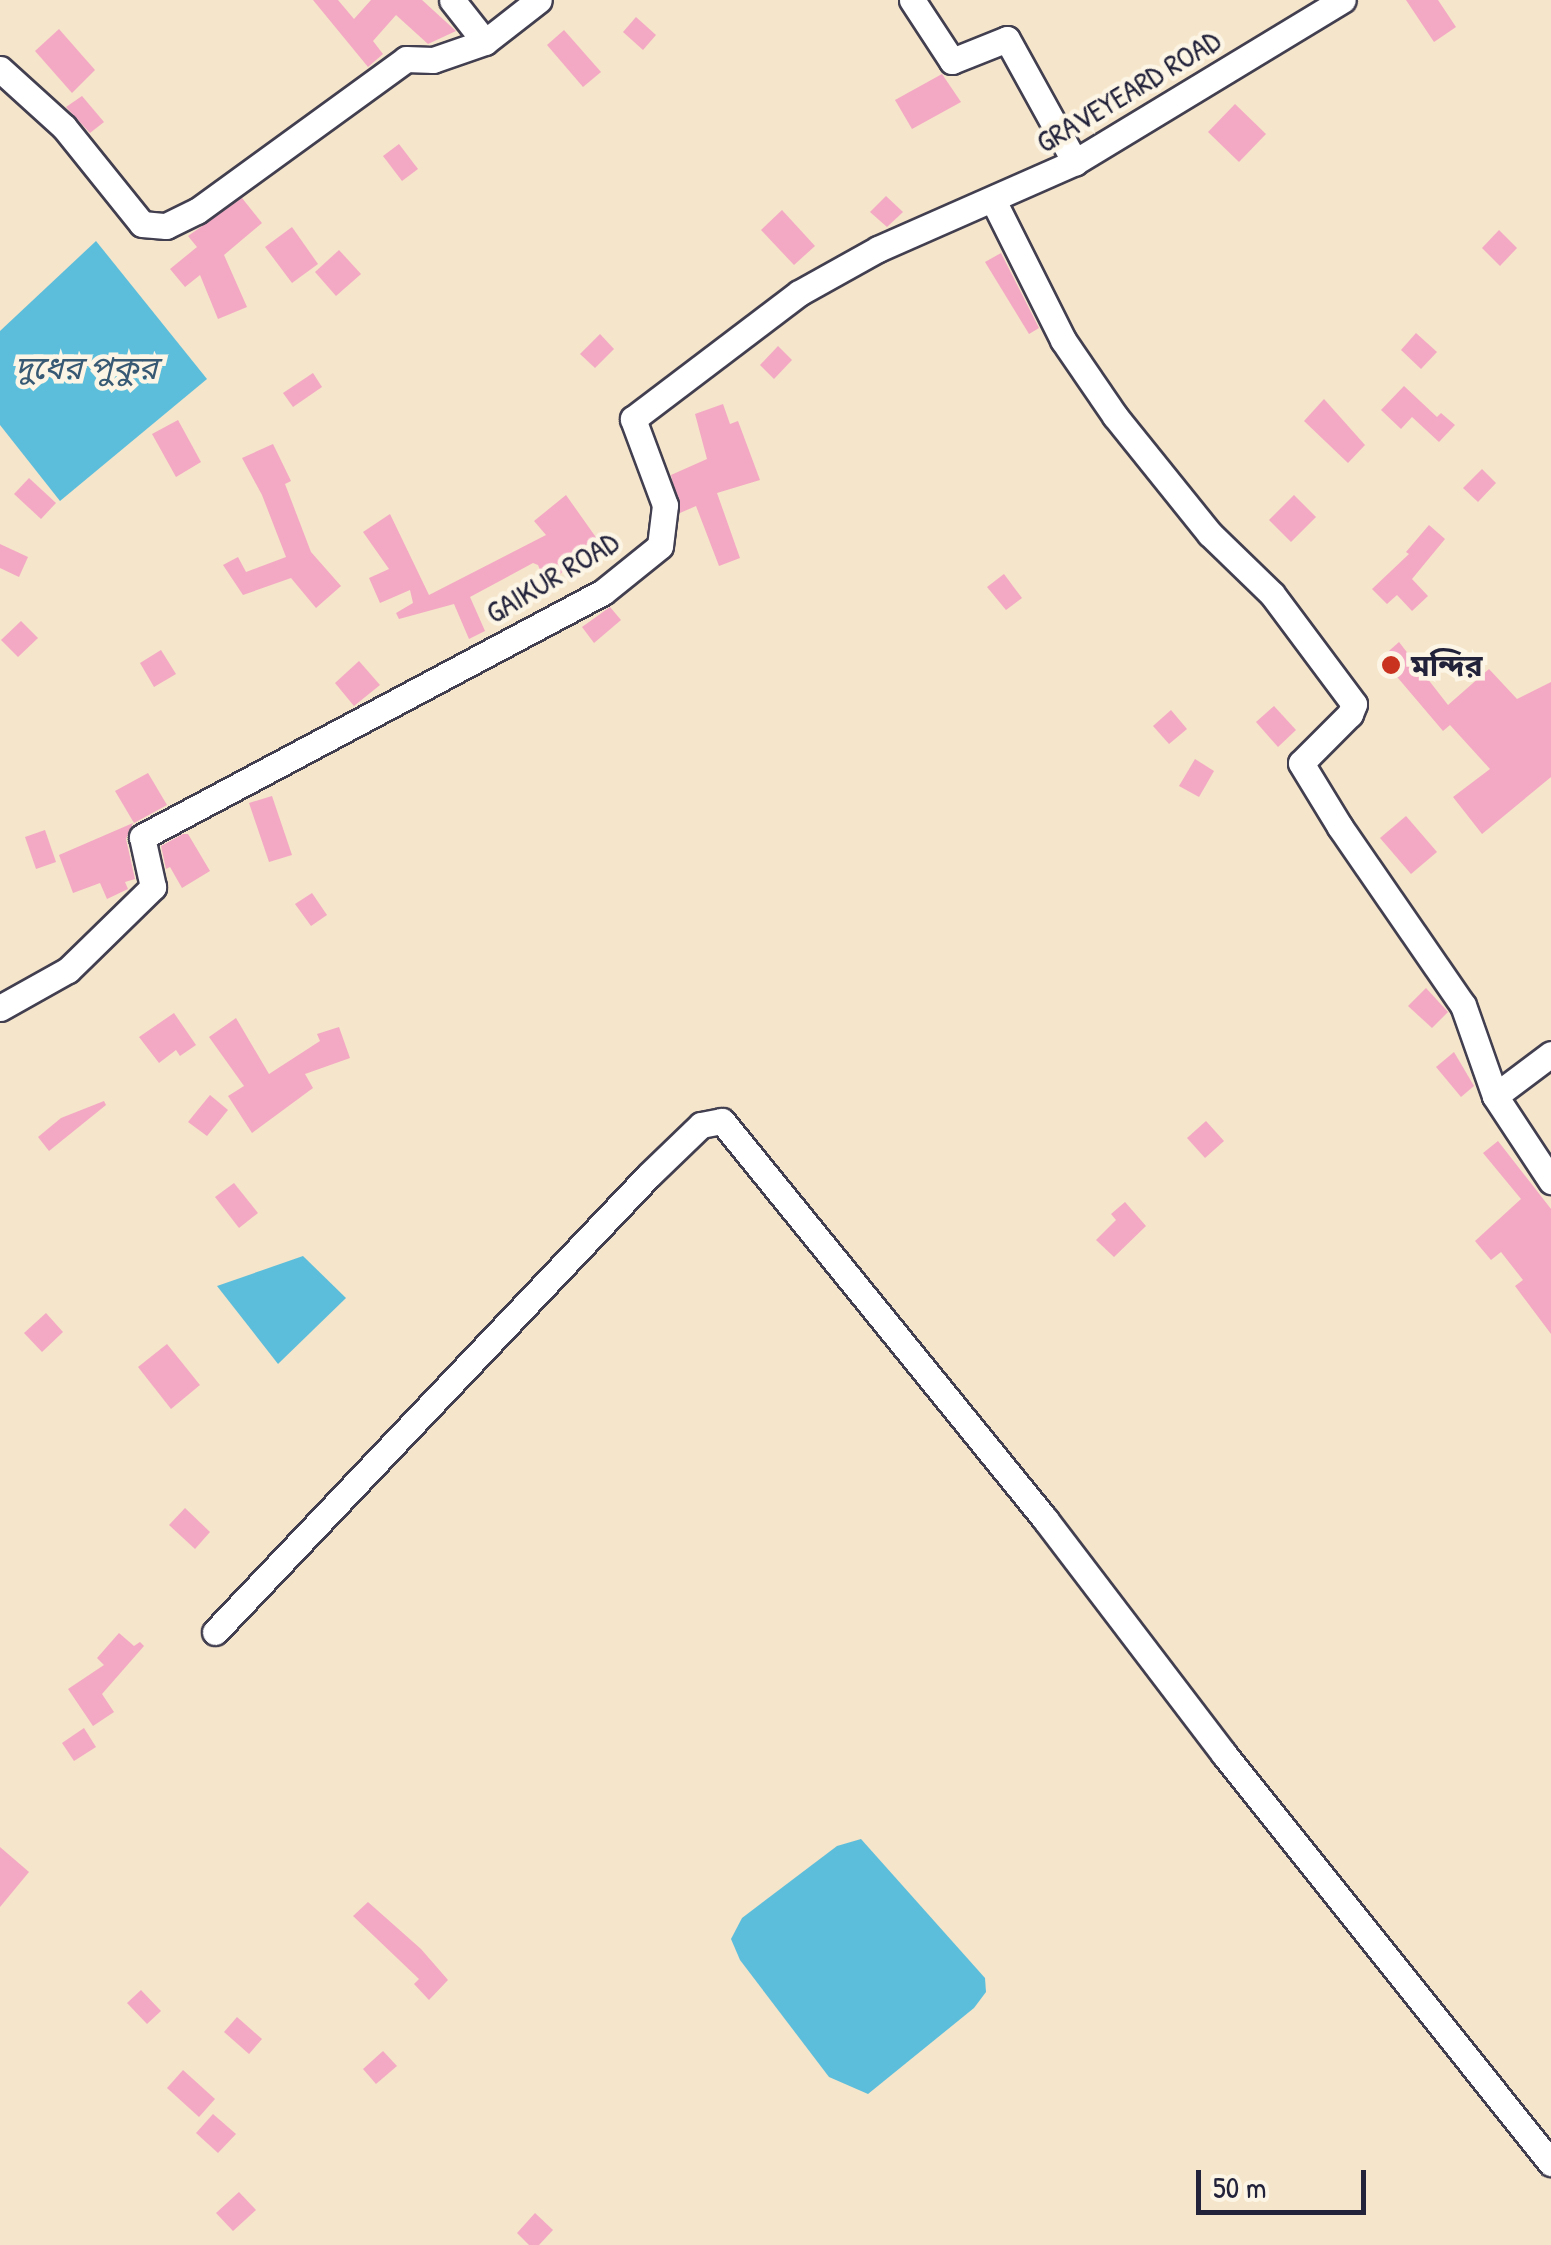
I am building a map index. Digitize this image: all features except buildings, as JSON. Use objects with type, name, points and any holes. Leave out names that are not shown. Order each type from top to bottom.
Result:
[{"type":"street","points":[[452,0],[485,42]]},
{"type":"street","points":[[0,70],[64,127],[142,224],[166,226],[198,211],[406,58],[432,60],[485,42],[539,0]]},
{"type":"street","points":[[912,0],[952,61],[1007,39],[1075,162]]},
{"type":"street","name":"GRAVEYEARD ROAD","points":[[993,200],[1075,162],[1343,0]]},
{"type":"street","points":[[993,200],[1064,340],[1115,416],[1210,534],[1272,594],[1354,704],[1350,714],[1301,763],[1342,830],[1463,1005],[1495,1096],[1549,1178]]},
{"type":"street","name":"GAIKUR ROAD","points":[[0,1008],[68,970],[153,887],[142,837],[604,592],[633,570],[660,546],[665,505],[633,419],[799,294],[878,249],[993,200]]},
{"type":"street","points":[[1495,1096],[1551,1054]]},
{"type":"street","points":[[215,1632],[649,1176],[701,1125],[722,1122],[1045,1519],[1224,1754],[1551,2163]]},
{"type":"water","name":"দুধের পুকুর","points":[[96,241],[207,379],[60,501],[0,425],[0,331]]},
{"type":"water","points":[[303,1256],[346,1298],[278,1364],[217,1286]]},
{"type":"water","points":[[861,1839],[985,1978],[986,1992],[974,2008],[868,2094],[829,2077],[740,1960],[731,1939],[742,1918],[837,1846]]},
{"type":"place","name":"মন্দির","points":[[1391,665]]}]
